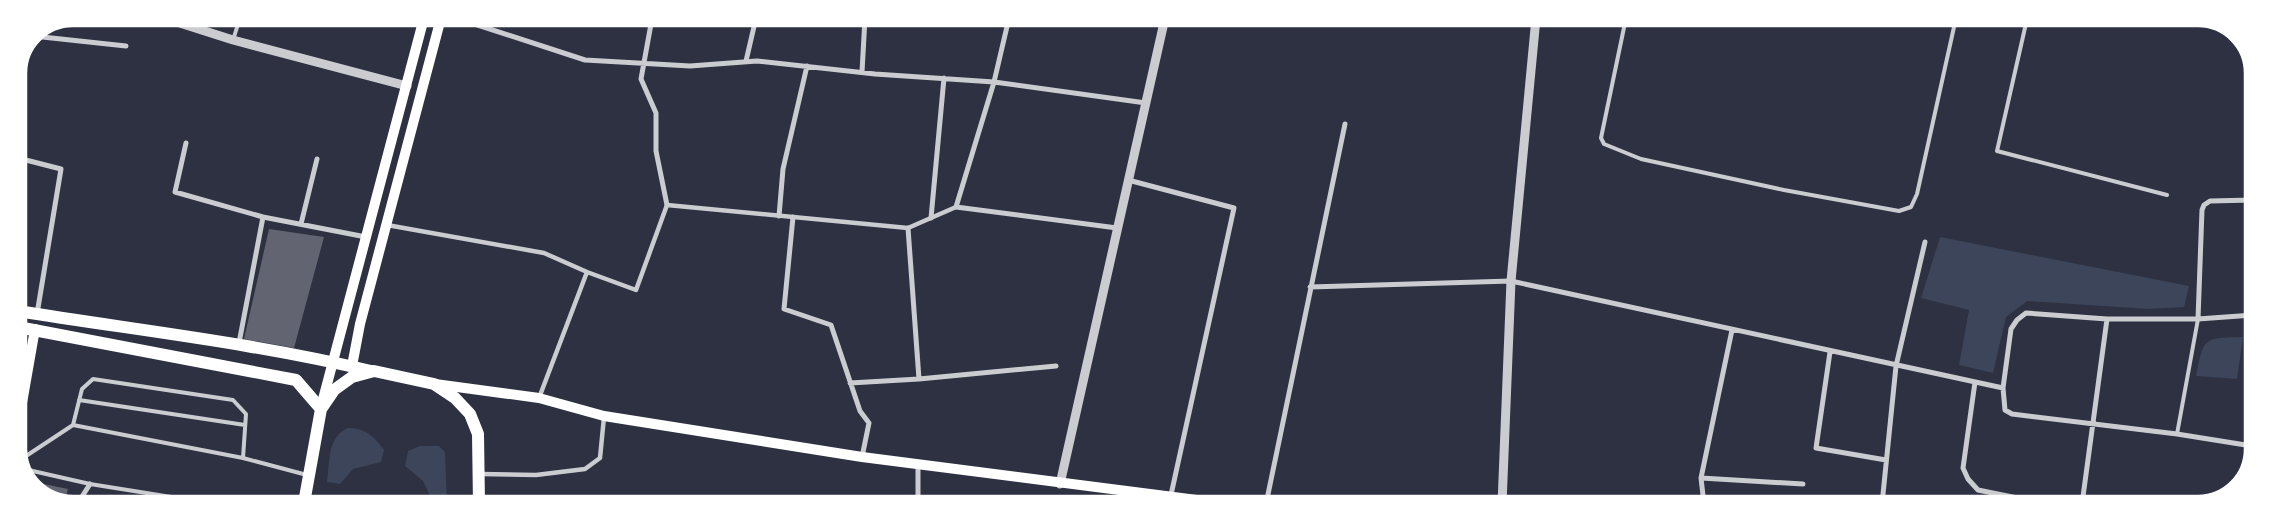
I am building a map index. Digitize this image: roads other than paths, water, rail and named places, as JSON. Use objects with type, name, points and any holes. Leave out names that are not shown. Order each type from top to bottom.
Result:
[{"type":"main road","points":[[305,496],[321,409],[422,26]]},
{"type":"main road","points":[[352,366],[360,324],[439,26]]},
{"type":"main road","points":[[26,312],[334,362],[434,384],[536,397],[604,416],[862,457],[918,463],[1142,496]]},
{"type":"main road","points":[[26,328],[296,380],[321,409]]},
{"type":"main road","points":[[26,380],[35,329]]},
{"type":"main road","points":[[321,409],[334,390],[352,377],[374,371]]},
{"type":"main road","points":[[434,384],[455,398],[470,414],[478,434],[479,496]]},
{"type":"street","points":[[189,26],[233,40],[407,86]]},
{"type":"street","points":[[481,26],[585,60],[690,66],[757,61],[862,72],[994,82],[1146,103]]},
{"type":"street","points":[[386,225],[544,253],[587,272],[636,290],[667,205],[656,151],[656,113],[641,79],[651,26]]},
{"type":"street","points":[[746,62],[754,26]]},
{"type":"street","points":[[862,72],[865,26]]},
{"type":"street","points":[[956,207],[994,82],[1007,26]]},
{"type":"street","points":[[1060,484],[1163,26]]},
{"type":"street","points":[[1502,496],[1511,281],[1535,26]]},
{"type":"street","points":[[43,37],[126,46]]},
{"type":"street","points":[[779,216],[783,169],[807,66]]},
{"type":"street","points":[[931,218],[944,78]]},
{"type":"street","points":[[1268,496],[1345,124]]},
{"type":"street","points":[[186,143],[175,192],[263,217],[367,237]]},
{"type":"street","points":[[301,224],[317,159]]},
{"type":"street","points":[[26,160],[61,169],[37,314]]},
{"type":"street","points":[[1128,180],[1234,208],[1171,496]]},
{"type":"street","points":[[2198,319],[2202,210],[2204,205],[2210,201],[2245,200]]},
{"type":"street","points":[[667,205],[908,228],[956,207],[1117,228]]},
{"type":"street","points":[[238,346],[263,217]]},
{"type":"street","points":[[794,217],[784,309],[831,325],[860,412],[869,423],[862,457]]},
{"type":"street","points":[[908,228],[919,379]]},
{"type":"street","points":[[1883,496],[1896,366],[1925,242]]},
{"type":"street","points":[[536,397],[587,272]]},
{"type":"street","points":[[1310,287],[1511,281],[1830,352],[2003,388]]},
{"type":"street","points":[[2245,316],[2198,319],[2107,319],[2026,313],[2017,320],[2011,329],[2003,388],[2005,410],[2008,413],[2177,434],[2245,445]]},
{"type":"street","points":[[2083,496],[2107,319]]},
{"type":"street","points":[[1703,496],[1701,478],[1732,330]]},
{"type":"street","points":[[1830,352],[1816,448],[1886,460]]},
{"type":"street","points":[[850,384],[1056,366]]},
{"type":"street","points":[[1975,382],[1963,468],[1968,479],[1978,490],[2008,496]]},
{"type":"street","points":[[479,474],[536,475],[585,469],[600,458],[604,416]]},
{"type":"street","points":[[918,463],[918,496]]},
{"type":"street","points":[[1701,478],[1803,484]]},
{"type":"street","points":[[82,496],[90,484]]},
{"type":"lane","points":[[233,40],[237,26]]},
{"type":"lane","points":[[1624,26],[1601,138],[1604,144],[1641,159],[1784,190],[1899,210],[1911,207],[1917,194],[1954,26]]},
{"type":"lane","points":[[2025,26],[1997,151],[2167,195]]},
{"type":"lane","points":[[2177,434],[2198,319]]},
{"type":"lane","points":[[27,456],[73,425],[82,389],[93,379],[232,400],[246,414],[243,458]]},
{"type":"lane","points":[[79,400],[245,425]]},
{"type":"lane","points":[[73,425],[243,458],[309,476]]},
{"type":"lane","points":[[32,471],[90,484],[161,496]]}]
